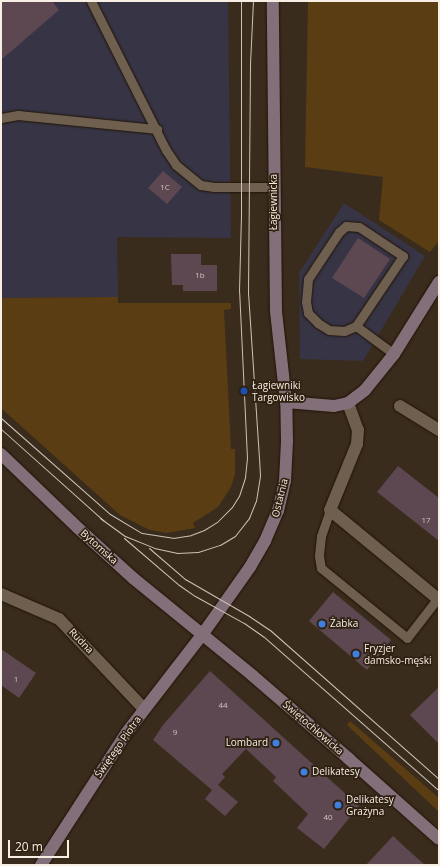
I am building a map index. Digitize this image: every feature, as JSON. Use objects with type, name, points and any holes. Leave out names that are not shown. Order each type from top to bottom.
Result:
[{"type":"street","name":"Łagiewnicka","points":[[273,1],[276,311],[286,402]]},
{"type":"street","points":[[286,402],[334,406],[348,403],[365,390],[394,354],[439,282]]},
{"type":"street","name":"Ostatnia","points":[[202,635],[250,567],[266,541],[278,511],[285,481],[287,441],[286,402]]},
{"type":"street","points":[[348,403],[358,430],[357,444],[330,510],[438,600]]},
{"type":"street","points":[[400,406],[439,430]]},
{"type":"street","name":"Bytomska","points":[[1,454],[128,574],[202,635]]},
{"type":"street","name":"Rudna","points":[[1,594],[59,619],[144,709]]},
{"type":"street","name":"Świętego Piotra","points":[[41,865],[82,799],[144,709],[202,635]]},
{"type":"street","name":"Świętochłowicka","points":[[202,635],[350,759],[439,840]]},
{"type":"lane","points":[[95,3],[176,165],[201,185],[228,188],[274,187]]},
{"type":"lane","points":[[1,118],[18,115],[157,129]]},
{"type":"lane","points":[[346,226],[359,227],[403,256],[356,326],[344,332],[329,330],[318,323],[308,312],[306,302],[308,279],[339,232],[346,226]]},
{"type":"lane","points":[[356,326],[394,354]]},
{"type":"lane","points":[[330,510],[321,536],[319,556],[321,568],[407,638],[438,600]]},
{"type":"shaded area","points":[[1,1],[228,1],[231,238],[117,237],[118,297],[1,298]]},
{"type":"shaded area","points":[[308,1],[439,1],[439,241],[430,252],[379,220],[383,177],[305,167]]},
{"type":"shaded area","points":[[344,203],[425,256],[363,361],[300,359],[299,273]]},
{"type":"shaded area","points":[[118,297],[118,303],[231,303],[231,309],[224,310],[231,449],[235,449],[235,474],[231,487],[218,507],[193,523],[195,528],[167,533],[150,530],[120,515],[1,408],[1,298]]},
{"type":"shaded area","points":[[350,721],[439,798],[439,812],[347,725]]},
{"type":"building","points":[[1,1],[52,1],[59,10],[1,60]]},
{"type":"building","points":[[163,171],[182,187],[167,204],[148,188]]},
{"type":"building","points":[[358,238],[390,259],[364,298],[332,278]]},
{"type":"building","points":[[171,254],[201,254],[201,265],[217,265],[217,291],[183,291],[183,285],[172,285]]},
{"type":"building","points":[[398,466],[439,498],[439,541],[377,492]]},
{"type":"building","points":[[333,592],[391,640],[367,670],[309,621]]},
{"type":"building","points":[[1,649],[36,673],[19,698],[1,685]]},
{"type":"building","points":[[210,671],[359,806],[324,849],[297,828],[308,814],[273,781],[276,777],[246,749],[222,774],[225,777],[218,785],[238,802],[225,816],[205,799],[212,790],[153,740],[163,725]]},
{"type":"building","points":[[439,687],[439,744],[410,715]]},
{"type":"building","points":[[393,836],[407,849],[425,865],[366,865]]},
{"type":"tram line","points":[[1,418],[110,514],[142,533],[173,538],[191,535],[204,530],[217,522],[232,507],[239,496],[245,477],[247,458],[239,291],[241,216],[241,1]]},
{"type":"tram line","points":[[100,518],[125,536],[154,548],[177,553],[198,552],[220,545],[235,536],[249,518],[256,501],[260,476],[248,294],[250,64],[253,1]]},
{"type":"tram line","points":[[1,429],[104,521]]},
{"type":"tram line","points":[[124,538],[179,585],[195,596],[244,623],[264,637],[439,791]]},
{"type":"tram line","points":[[149,548],[185,579],[249,616],[270,630],[439,779]]},
{"type":"place","name":"Łagiewniki Targowisko","points":[[244,391]]},
{"type":"place","name":"Żabka","points":[[322,624]]},
{"type":"place","name":"Fryzjer damsko-męski","points":[[356,654]]},
{"type":"place","name":"Lombard","points":[[276,743]]},
{"type":"place","name":"Delikatesy","points":[[304,772]]},
{"type":"place","name":"Delikatesy Grażyna","points":[[338,805]]}]
